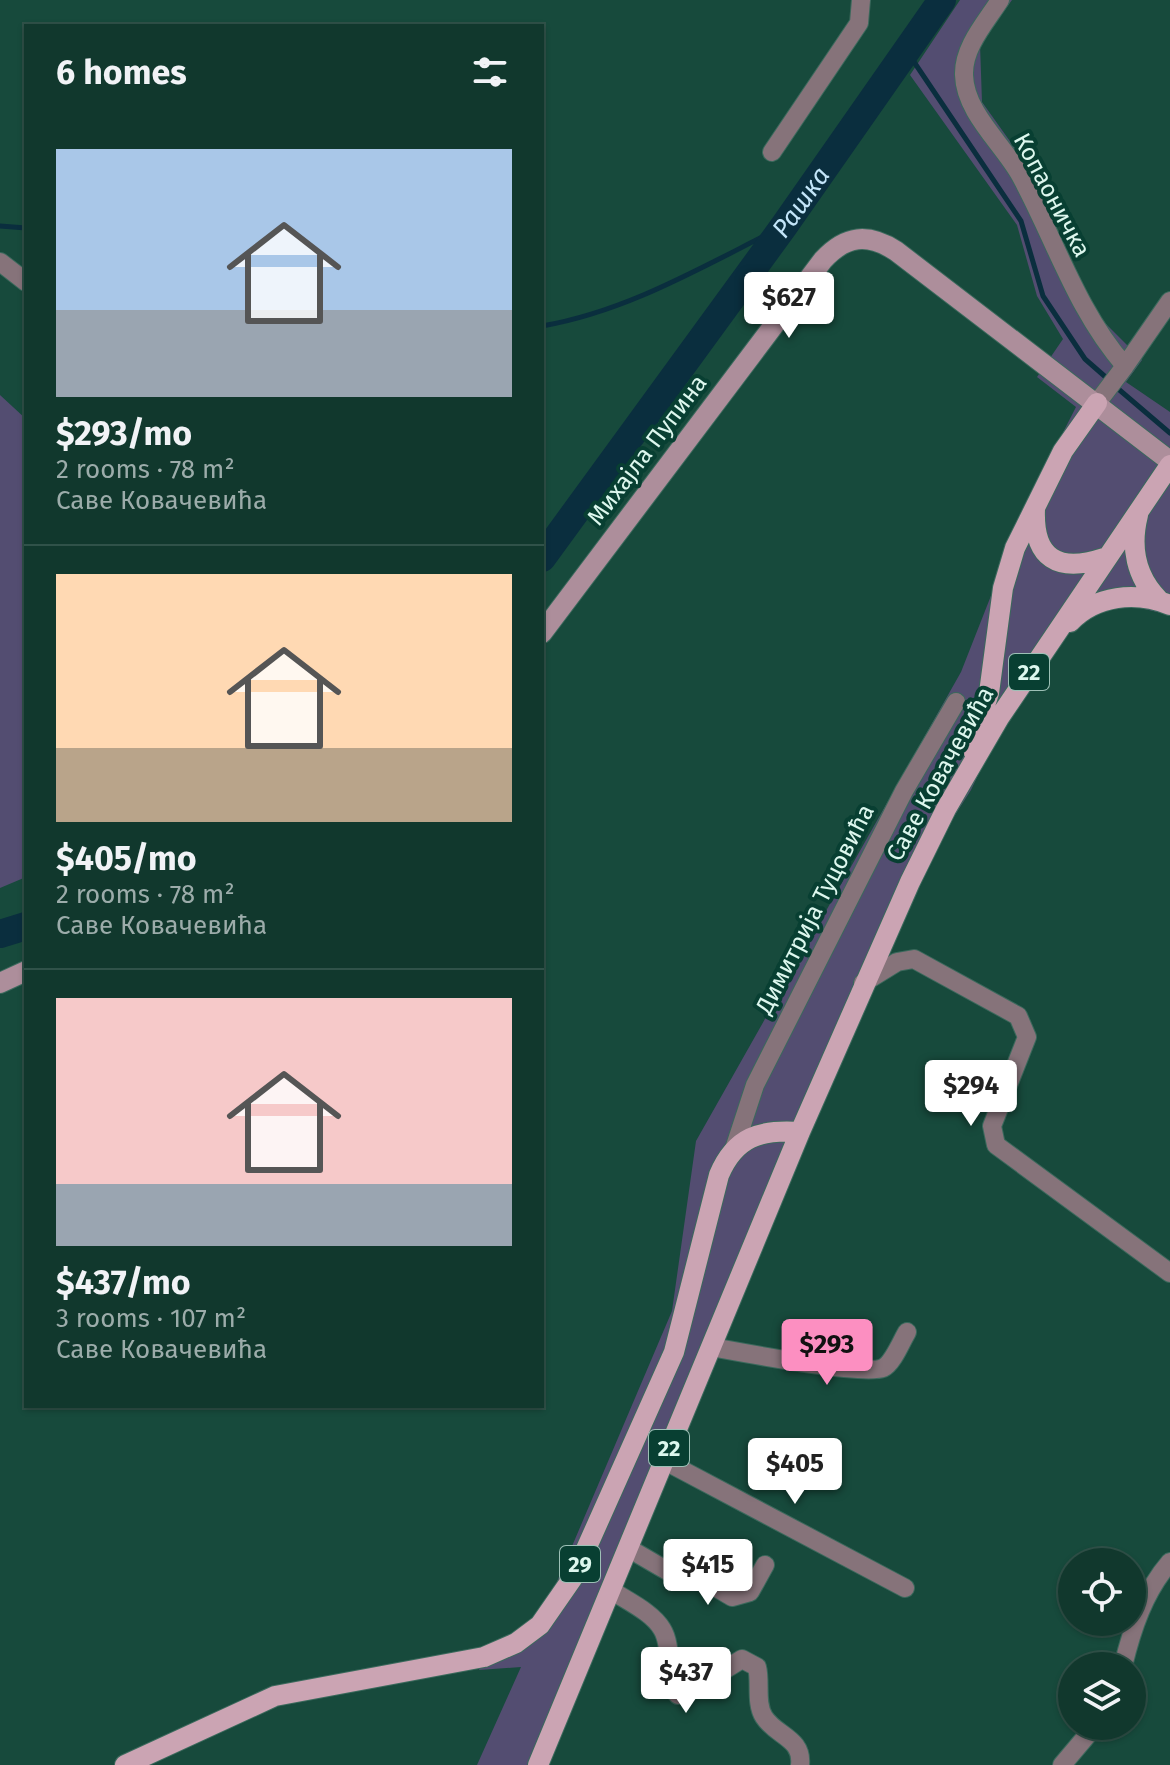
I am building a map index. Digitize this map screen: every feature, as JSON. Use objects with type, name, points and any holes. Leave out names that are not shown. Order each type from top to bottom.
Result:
[{"type":"main road","points":[[957,789],[989,693],[1007,572],[1035,505],[1069,441],[1111,384]]},
{"type":"main road","name":"Саве Ковачевића","points":[[538,1765],[863,983],[957,789],[1104,558],[1167,469]]},
{"type":"main road","points":[[1035,505],[1035,534],[1046,554],[1061,563],[1076,565],[1104,558]]},
{"type":"main road","points":[[1139,509],[1135,528],[1136,560],[1147,586],[1164,603]]},
{"type":"main road","points":[[1045,648],[1091,605],[1126,597],[1164,603]]},
{"type":"main road","points":[[735,1146],[764,1132],[800,1132]]},
{"type":"main road","name":"Димитрија Туцовића","points":[[125,1765],[275,1696],[484,1657],[516,1643],[540,1625],[574,1576],[674,1352],[719,1175],[735,1146]]},
{"type":"street","points":[[772,152],[859,23],[861,0]]},
{"type":"street","name":"Копаоничка","points":[[1000,0],[968,52],[963,77],[968,93],[1018,172],[1086,313],[1111,384]]},
{"type":"street","name":"Михајла Пупина","points":[[544,630],[823,260],[843,242],[868,238],[896,251],[1111,384],[1167,469]]},
{"type":"street","points":[[0,262],[24,280]]},
{"type":"street","points":[[1111,384],[1170,301]]},
{"type":"street","name":"Димитрија Туцовића","points":[[735,1146],[755,1085],[904,791],[956,702]]},
{"type":"street","points":[[863,983],[897,962],[914,959],[1018,1016],[1027,1037],[992,1126],[996,1145],[1170,1273]]},
{"type":"street","points":[[0,983],[24,972]]},
{"type":"street","points":[[711,1347],[819,1365],[877,1369],[888,1364],[907,1332]]},
{"type":"street","points":[[665,1461],[905,1588]]},
{"type":"street","points":[[628,1548],[671,1573],[710,1584],[732,1597],[750,1592],[765,1565]]},
{"type":"street","points":[[1127,1652],[1137,1618],[1154,1582],[1170,1562]]},
{"type":"street","points":[[611,1590],[662,1628],[670,1654],[671,1686],[678,1695],[687,1693],[742,1659],[757,1667],[761,1709],[765,1718],[793,1741],[801,1753],[800,1765]]},
{"type":"street","points":[[1062,1765],[1083,1740]]},
{"type":"shaded area","points":[[960,0],[1012,0],[980,44],[982,102],[1037,179],[1072,267],[1101,319],[1142,360],[1126,382],[1170,412],[1170,615],[1136,607],[1107,606],[1076,619],[1003,722],[971,790],[939,840],[874,974],[548,1765],[477,1765],[521,1667],[479,1670],[484,1647],[525,1627],[550,1598],[672,1311],[696,1141],[961,672],[1029,499],[1076,407],[1037,377],[1063,339],[1037,296],[1017,225],[910,75]]},
{"type":"shaded area","points":[[0,395],[24,417],[24,878],[0,888]]},
{"type":"waterway","name":"Рашка","points":[[544,555],[784,226],[942,0]]},
{"type":"waterway","points":[[908,53],[1021,221],[1043,296],[1085,359],[1109,380]]},
{"type":"waterway","points":[[0,226],[24,228]]},
{"type":"waterway","points":[[544,326],[605,310],[636,298],[784,226]]},
{"type":"waterway","points":[[1116,387],[1170,433]]},
{"type":"waterway","name":"Рашка","points":[[0,934],[24,927]]}]
